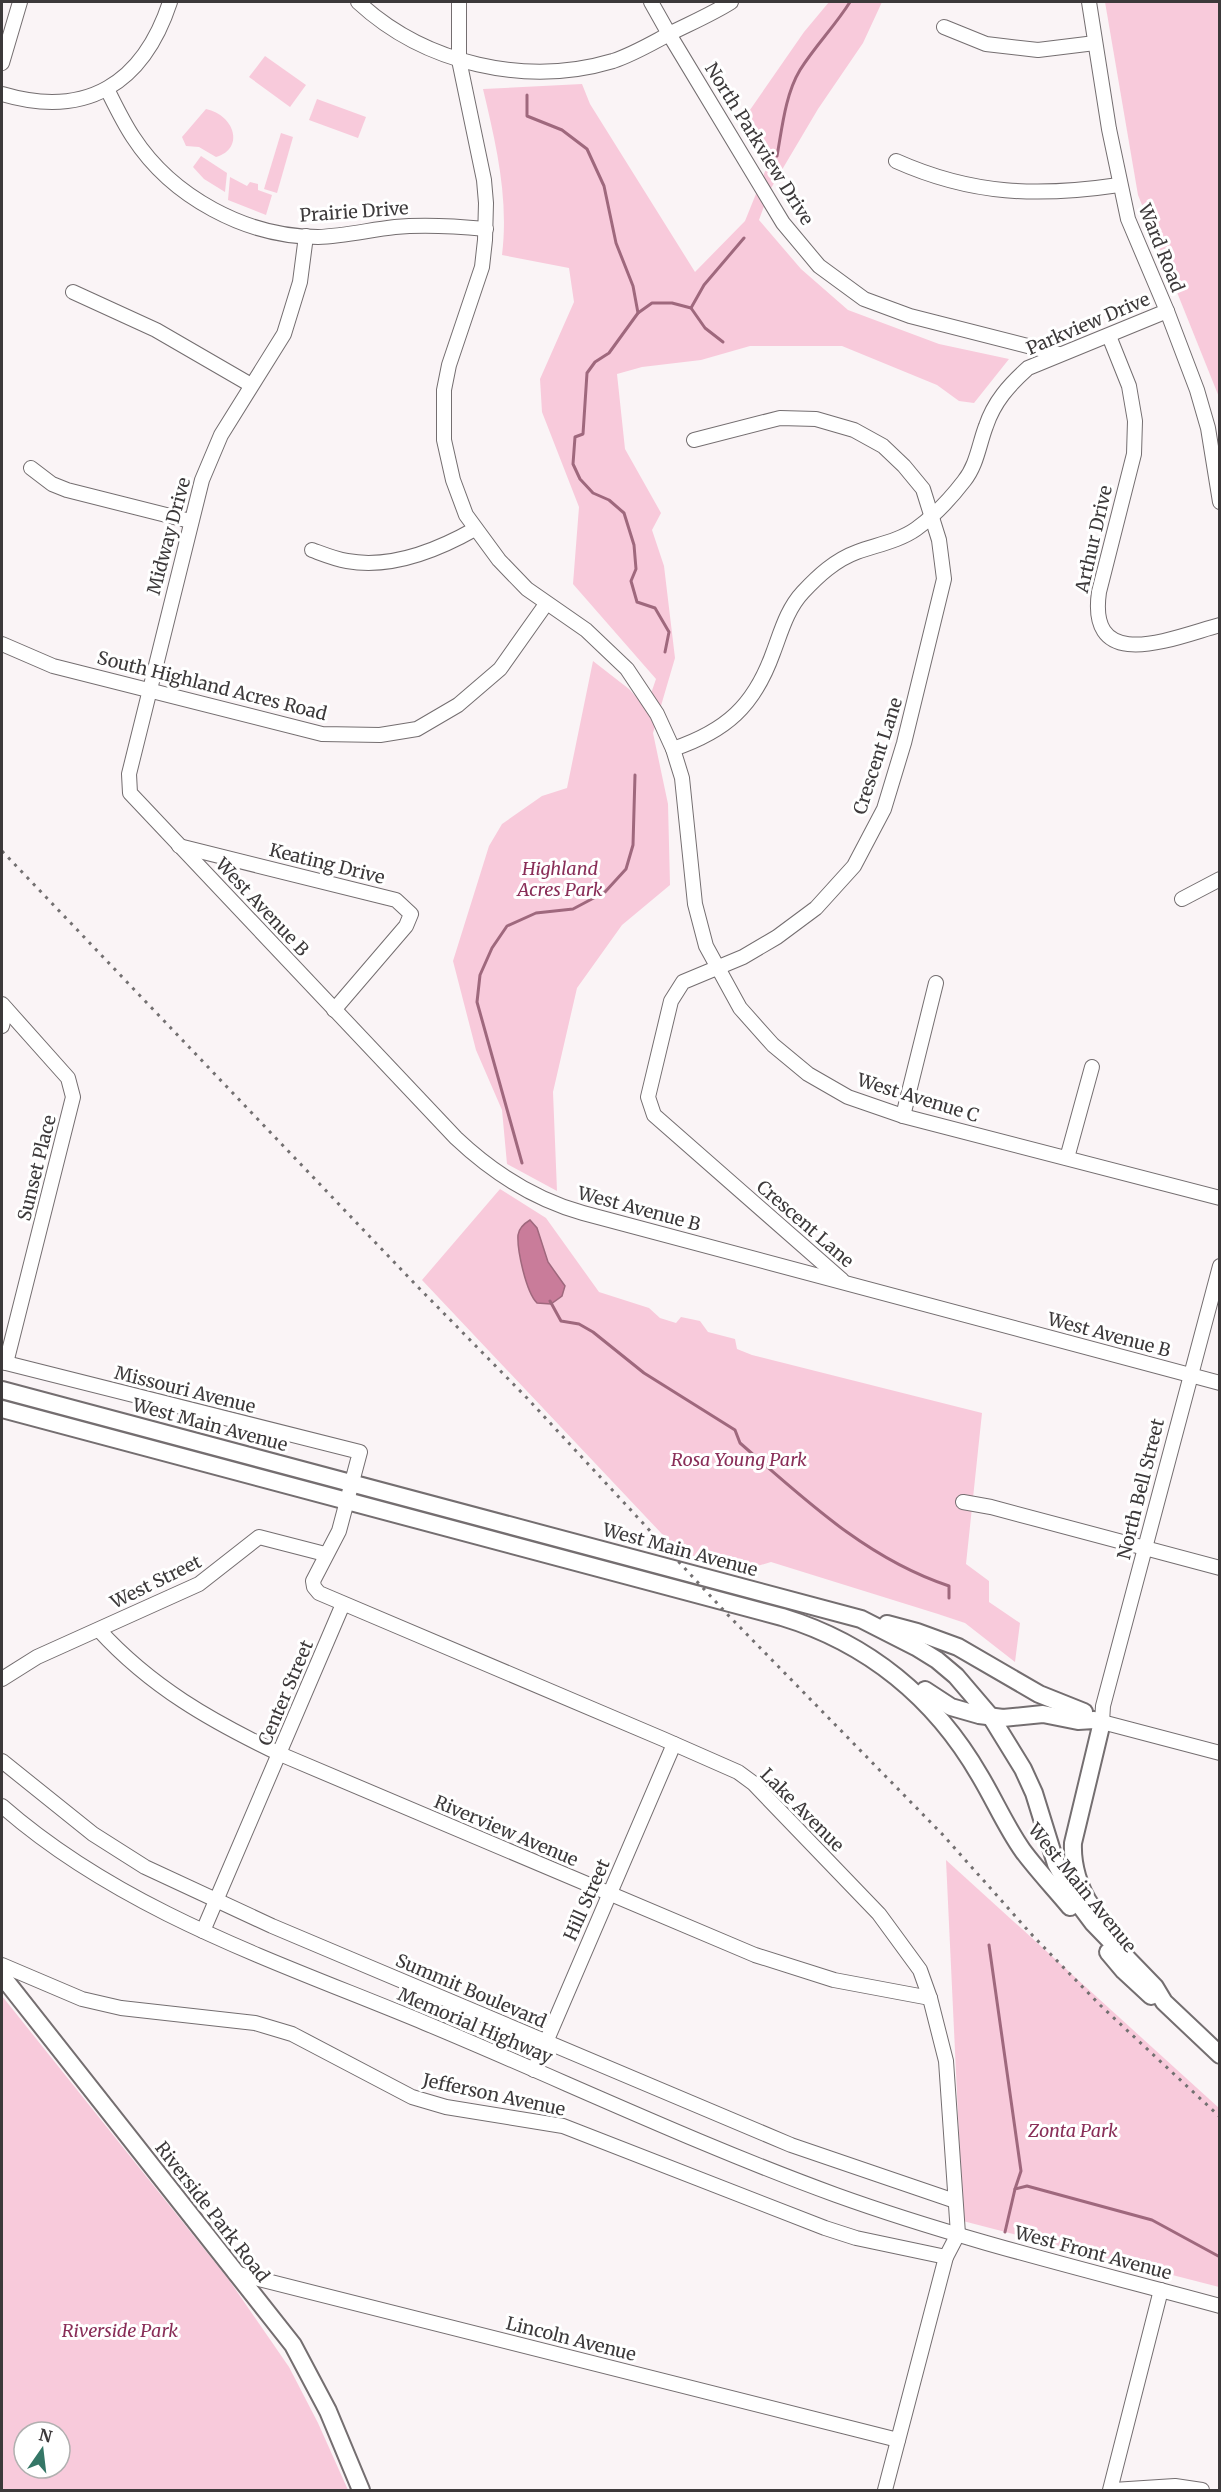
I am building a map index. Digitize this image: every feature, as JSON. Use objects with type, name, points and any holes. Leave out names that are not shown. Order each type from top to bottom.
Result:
[{"type":"main road","name":"West Main Avenue","points":[[2,1390],[861,1619],[916,1647],[937,1660],[956,1676],[991,1717],[1014,1751],[1027,1778],[1056,1864],[1066,1884],[1093,1923],[1155,1987],[1164,2002],[1220,2055]]},
{"type":"main road","name":"West Main Avenue","points":[[2,1409],[782,1617],[827,1633],[890,1670],[933,1710],[964,1750],[1024,1852],[1124,1971],[1148,1994],[1164,2002]]},
{"type":"main road","points":[[861,1619],[948,1642],[1039,1694],[1085,1713],[1098,1721]]},
{"type":"main road","points":[[827,1633],[873,1649],[944,1704],[968,1713],[991,1717],[1043,1714],[1078,1721],[1098,1721]]},
{"type":"main road","points":[[1098,1721],[1073,1843],[1072,1860],[1086,1898],[1137,1967]]},
{"type":"main road","name":"Riverside Park Road","points":[[2,1976],[293,2345],[328,2411],[361,2490]]},
{"type":"street","points":[[2,63],[21,2]]},
{"type":"street","points":[[2,94],[49,104],[79,100],[106,89],[131,70],[152,45],[162,27],[170,2]]},
{"type":"street","points":[[358,2],[406,37],[459,60],[527,71],[577,69],[621,58],[731,2]]},
{"type":"street","name":"West Avenue C","points":[[459,2],[459,60],[484,180],[486,229],[482,267],[448,365],[443,415],[446,452],[453,480],[461,504],[475,529],[499,560],[527,589],[586,630],[627,669],[657,714],[673,749],[682,778],[695,904],[706,946],[740,1008],[773,1045],[808,1074],[848,1097],[903,1116],[1220,1198]]},
{"type":"street","name":"North Parkview Drive","points":[[651,2],[783,223],[819,266],[864,299],[901,313],[1059,354]]},
{"type":"street","name":"Ward Road","points":[[1089,2],[1119,185],[1128,219],[1167,310],[1197,390],[1208,428],[1220,502]]},
{"type":"street","points":[[944,27],[986,44],[1038,50],[1095,43]]},
{"type":"street","name":"Prairie Drive","points":[[106,89],[134,138],[155,164],[179,187],[237,221],[277,232],[306,236],[328,236],[426,225],[486,229]]},
{"type":"street","points":[[896,161],[950,182],[1000,191],[1048,193],[1119,185]]},
{"type":"street","name":"Midway Drive","points":[[179,846],[130,793],[129,774],[202,480],[214,449],[284,334],[300,282],[306,236]]},
{"type":"street","points":[[73,292],[156,330],[251,385]]},
{"type":"street","name":"Parkview Drive","points":[[673,749],[698,741],[728,723],[747,704],[762,682],[782,626],[799,597],[821,573],[854,553],[915,530],[932,515],[966,478],[997,401],[1009,385],[1028,368],[1167,310]]},
{"type":"street","name":"Arthur Drive","points":[[1109,336],[1129,386],[1135,421],[1134,454],[1099,592],[1096,614],[1105,633],[1120,644],[1141,647],[1220,625]]},
{"type":"street","name":"Crescent Lane","points":[[694,440],[780,418],[816,419],[854,430],[883,446],[923,489],[939,540],[944,579],[907,732],[884,810],[854,866],[816,908],[777,937],[743,957],[683,982],[671,1000],[648,1097],[654,1116],[846,1283]]},
{"type":"street","points":[[31,468],[52,484],[67,490],[190,521]]},
{"type":"street","points":[[312,550],[348,561],[391,562],[454,542],[475,529]]},
{"type":"street","name":"South Highland Acres Road","points":[[2,644],[53,666],[149,688],[322,734],[380,735],[417,729],[458,705],[500,669],[546,604]]},
{"type":"street","name":"West Avenue B","points":[[179,846],[467,1148],[492,1169],[529,1192],[567,1208],[1220,1383]]},
{"type":"street","name":"Keating Drive","points":[[179,846],[396,900],[411,914],[406,926],[334,1010]]},
{"type":"street","points":[[1182,899],[1220,879]]},
{"type":"street","points":[[903,1116],[936,983]]},
{"type":"street","points":[[2,1026],[3,1007]]},
{"type":"street","name":"Sunset Place","points":[[3,1007],[68,1078],[73,1097],[4,1363]]},
{"type":"street","points":[[1067,1158],[1092,1067]]},
{"type":"street","name":"North Bell Street","points":[[1098,1721],[1220,1266]]},
{"type":"street","name":"Missouri Avenue","points":[[4,1363],[360,1452],[353,1483]]},
{"type":"street","points":[[343,1604],[319,1593],[313,1581],[325,1554],[339,1531],[353,1483]]},
{"type":"street","points":[[963,1502],[991,1506],[1220,1568]]},
{"type":"street","name":"West Street","points":[[2,1678],[37,1657],[199,1584],[259,1537],[325,1554]]},
{"type":"street","name":"Lake Avenue","points":[[343,1604],[674,1744],[738,1772],[753,1782],[879,1914],[920,1970],[930,1998],[946,2061],[958,2234]]},
{"type":"street","name":"Center Street","points":[[203,1931],[343,1604]]},
{"type":"street","name":"Riverview Avenue","points":[[99,1630],[118,1652],[167,1690],[220,1725],[280,1754],[755,1955],[834,1980],[930,1998]]},
{"type":"street","points":[[1098,1721],[1220,1753]]},
{"type":"street","name":"Hill Street","points":[[534,2070],[674,1744]]},
{"type":"street","name":"Summit Boulevard","points":[[2,1761],[93,1834],[145,1867],[216,1900],[546,2043],[791,2145],[955,2201]]},
{"type":"street","name":"Memorial Highway","points":[[2,1806],[64,1856],[91,1873],[143,1902],[203,1931],[715,2149],[839,2196],[958,2234]]},
{"type":"street","name":"Jefferson Avenue","points":[[2,1965],[92,2001],[121,2008],[255,2023],[292,2034],[412,2097],[446,2107],[563,2126],[825,2228],[856,2238],[946,2257]]},
{"type":"street","points":[[885,2490],[946,2257],[958,2234]]},
{"type":"street","name":"West Front Avenue","points":[[958,2234],[1220,2306]]},
{"type":"street","name":"Lincoln Avenue","points":[[234,2273],[898,2440]]},
{"type":"street","points":[[1161,2290],[1112,2490],[1175,2486],[1202,2490]]},
{"type":"green space","name":"Highland Acres Park","points":[[829,2],[882,2],[863,43],[818,109],[770,190],[759,220],[801,269],[848,310],[939,344],[1009,359],[974,403],[959,401],[937,385],[842,346],[750,346],[701,360],[642,367],[617,374],[625,449],[661,513],[652,530],[664,566],[675,658],[653,733],[668,804],[670,885],[622,925],[577,988],[553,1092],[557,1191],[507,1164],[502,1110],[476,1050],[453,961],[489,846],[502,824],[542,796],[567,788],[593,661],[629,689],[646,708],[656,679],[573,584],[579,507],[542,412],[540,379],[574,302],[569,268],[502,255],[504,213],[500,171],[483,89],[582,84],[590,104],[695,272],[745,221],[766,169],[743,120],[804,32]]},
{"type":"green space","points":[[1105,2],[1219,2],[1219,397],[1138,195]]},
{"type":"green space","points":[[265,56],[306,85],[290,107],[249,77]]},
{"type":"green space","points":[[317,99],[366,117],[358,138],[309,120]]},
{"type":"green space","points":[[206,109],[224,118],[233,132],[231,147],[216,157],[199,147],[186,146],[182,137]]},
{"type":"green space","points":[[281,133],[293,137],[277,193],[264,189]]},
{"type":"green space","points":[[201,156],[227,173],[225,192],[204,179],[193,167]]},
{"type":"green space","points":[[230,177],[247,186],[250,182],[258,184],[258,190],[272,195],[266,215],[228,200]]},
{"type":"green space","name":"Rosa Young Park","points":[[500,1189],[546,1218],[599,1292],[649,1308],[660,1318],[676,1323],[681,1317],[700,1321],[708,1332],[735,1339],[737,1349],[752,1355],[982,1413],[966,1564],[989,1581],[989,1602],[1020,1623],[1015,1662],[965,1623],[938,1614],[771,1562],[744,1570],[679,1552],[422,1280]]},
{"type":"green space","name":"Zonta Park","points":[[946,1860],[1219,2108],[1219,2287],[963,2221]]},
{"type":"green space","name":"Riverside Park","points":[[2,1996],[229,2280],[289,2367],[318,2423],[348,2490],[2,2490]]},
{"type":"shaded area","points":[[530,1220],[537,1228],[548,1262],[565,1286],[562,1296],[551,1304],[537,1303],[529,1290],[523,1270],[518,1235],[524,1224]]},
{"type":"waterway","points":[[777,156],[785,112],[795,80],[806,61],[850,2]]},
{"type":"waterway","points":[[527,95],[527,116],[562,130],[587,149],[604,186],[616,243],[633,286],[638,313],[609,353],[595,362],[587,373],[583,434],[575,437],[573,464],[580,479],[593,493],[609,500],[624,513],[634,545],[636,569],[631,581],[637,602],[655,608],[669,632],[665,652]]},
{"type":"waterway","points":[[691,308],[704,285],[744,238]]},
{"type":"waterway","points":[[638,313],[652,303],[672,303],[691,308],[705,328],[723,342]]},
{"type":"waterway","points":[[522,1163],[477,1002],[480,975],[492,948],[507,926],[536,913],[573,909],[605,892],[626,869],[633,845],[635,775]]},
{"type":"waterway","points":[[550,1301],[561,1321],[579,1324],[593,1332],[644,1373],[735,1430],[740,1443],[813,1506],[864,1544],[919,1574],[949,1586],[949,1598]]},
{"type":"waterway","points":[[989,1945],[1021,2171],[1015,2189]]},
{"type":"waterway","points":[[1005,2232],[1015,2189],[1027,2186],[1152,2220],[1220,2257]]},
{"type":"railway","points":[[2,851],[415,1284],[527,1398],[728,1615],[943,1835],[1033,1936],[1100,2005],[1220,2117]]}]
